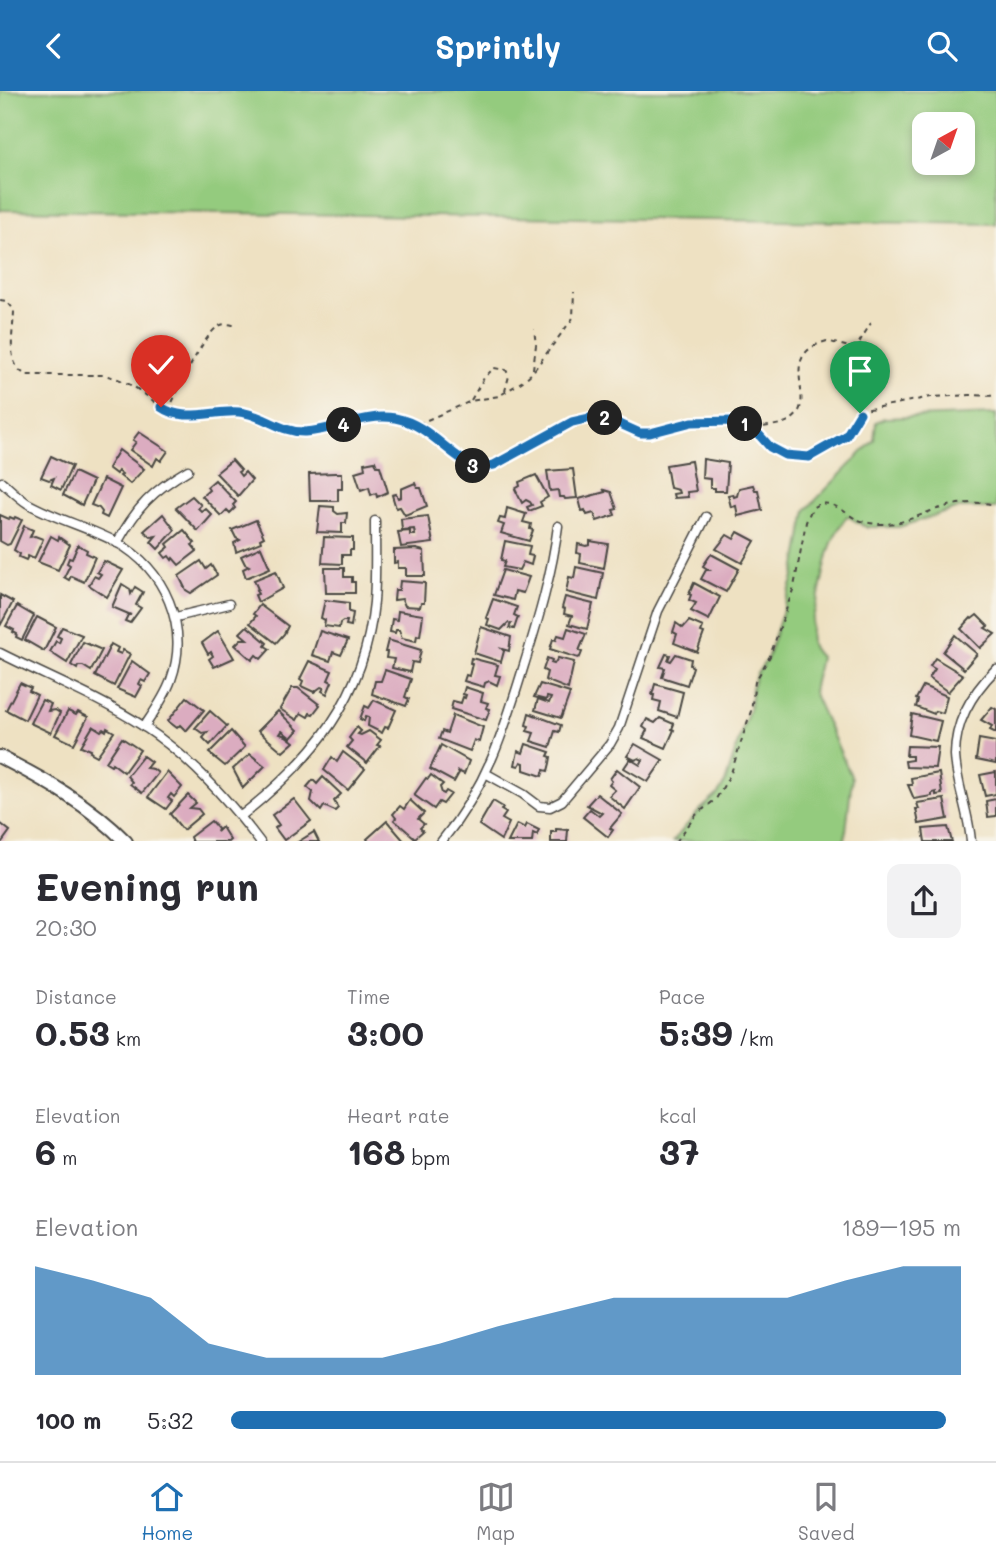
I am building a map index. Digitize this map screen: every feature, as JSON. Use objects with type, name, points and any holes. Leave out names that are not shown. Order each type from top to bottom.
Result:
[{"type":"street","points":[[117,543],[130,519],[150,494],[188,470]]},
{"type":"street","points":[[2,482],[27,502],[117,543],[134,554],[159,581],[176,617],[177,639],[171,679],[144,727]]},
{"type":"street","points":[[487,774],[539,806],[550,807],[562,801],[610,744],[619,728],[658,611],[706,517]]},
{"type":"street","points":[[241,816],[271,792],[310,754],[338,714],[354,682],[364,651],[374,601],[375,521]]},
{"type":"street","points":[[442,841],[470,803],[487,774],[504,731],[545,596],[558,526]]},
{"type":"street","points":[[176,617],[229,604]]},
{"type":"street","points":[[0,664],[2,654],[144,727],[194,768],[241,816],[259,841]]},
{"type":"street","points":[[971,841],[955,755],[957,736],[962,716],[971,698],[996,669]]},
{"type":"street","points":[[0,757],[85,807],[125,841]]},
{"type":"path","points":[[417,425],[471,401],[504,393],[532,373],[573,318],[574,292]]},
{"type":"path","points":[[0,300],[7,301],[14,310],[13,359],[17,369],[27,375],[115,377],[126,381],[177,416],[243,412],[289,431],[334,428],[370,417],[392,418],[417,425],[476,468],[494,465],[572,422],[586,418],[609,419],[640,433],[705,421],[732,421],[753,428],[785,422],[798,412],[799,365],[810,348],[827,341],[849,347],[857,346],[871,323]]},
{"type":"path","points":[[168,412],[191,365],[213,329],[223,324],[238,326]]},
{"type":"path","points":[[532,373],[536,345],[534,329]]},
{"type":"path","points":[[471,401],[494,368],[506,370],[509,376],[504,393]]},
{"type":"path","points":[[753,428],[777,451],[785,455],[809,457],[846,436],[864,410],[932,397],[996,396]]},
{"type":"path","points":[[677,841],[696,815],[716,799],[731,773],[751,711],[755,682],[770,656],[794,587],[806,522],[812,507],[825,503],[834,505],[859,520],[873,524],[892,524],[952,505],[996,505]]},
{"type":"green space","points":[[0,91],[996,91],[996,224],[0,210]]},
{"type":"green space","points":[[996,414],[996,508],[959,508],[899,527],[866,527],[847,516],[831,546],[811,626],[812,645],[820,657],[813,692],[852,778],[845,840],[673,841],[725,783],[750,706],[756,675],[767,659],[794,577],[806,510],[874,440],[876,422],[884,418]]},
{"type":"building","points":[[139,432],[168,451],[161,461],[157,458],[153,466],[130,450]]},
{"type":"building","points":[[119,450],[144,469],[130,484],[118,471],[116,474],[108,468]]},
{"type":"building","points":[[51,456],[72,466],[61,490],[51,485],[54,478],[49,480],[41,477]]},
{"type":"building","points":[[703,459],[728,463],[726,491],[715,491],[715,488],[710,488],[710,479],[702,478]]},
{"type":"building","points":[[232,460],[241,470],[238,472],[241,476],[245,472],[252,480],[238,496],[216,473]]},
{"type":"building","points":[[375,461],[377,466],[380,466],[388,492],[377,497],[376,493],[371,495],[369,487],[361,490],[355,472],[365,469],[364,463]]},
{"type":"building","points":[[691,461],[696,491],[687,492],[688,497],[674,498],[673,494],[679,493],[678,490],[670,488],[666,465]]},
{"type":"building","points":[[573,469],[577,498],[565,499],[559,497],[558,490],[550,491],[547,471]]},
{"type":"building","points":[[74,472],[93,481],[82,505],[63,495]]},
{"type":"building","points":[[342,473],[342,489],[338,489],[338,501],[310,501],[309,474]]},
{"type":"building","points":[[536,475],[548,497],[540,502],[542,506],[529,511],[527,507],[532,505],[526,500],[522,503],[515,489],[520,486],[519,482]]},
{"type":"building","points":[[103,479],[121,488],[107,518],[101,515],[99,508],[91,505]]},
{"type":"building","points":[[215,480],[236,502],[230,513],[227,510],[221,516],[202,496]]},
{"type":"building","points":[[415,483],[417,488],[421,488],[427,506],[405,515],[400,507],[396,508],[392,495],[401,497],[401,489]]},
{"type":"building","points":[[753,485],[755,490],[758,490],[762,510],[738,516],[736,506],[731,507],[728,495],[737,496],[739,488]]},
{"type":"building","points":[[604,490],[611,492],[617,509],[613,510],[615,515],[597,521],[594,513],[587,515],[585,510],[582,511],[579,499],[605,492]]},
{"type":"building","points":[[192,496],[201,505],[198,508],[201,511],[205,508],[212,515],[198,531],[176,508]]},
{"type":"building","points":[[320,506],[334,507],[338,514],[347,513],[346,523],[342,523],[342,533],[317,532]]},
{"type":"building","points":[[507,508],[526,514],[523,522],[531,524],[530,529],[533,530],[529,541],[501,533],[504,525],[498,523],[500,518],[505,519]]},
{"type":"building","points":[[163,514],[175,530],[158,549],[151,542],[156,536],[151,537],[144,531]]},
{"type":"building","points":[[0,515],[22,520],[7,545],[0,541]]},
{"type":"building","points":[[428,516],[433,543],[401,547],[398,532],[410,531],[410,535],[415,535],[414,529],[402,530],[401,519]]},
{"type":"building","points":[[256,520],[264,537],[260,539],[261,542],[236,552],[234,543],[240,540],[232,530]]},
{"type":"building","points":[[24,526],[33,530],[30,537],[43,539],[34,559],[28,556],[26,560],[19,557],[20,554],[14,550]]},
{"type":"building","points":[[184,530],[195,543],[192,545],[197,551],[179,565],[173,558],[166,558],[162,553],[169,547],[167,544]]},
{"type":"building","points":[[738,532],[755,541],[742,563],[716,549],[727,535],[734,539]]},
{"type":"building","points":[[51,536],[58,540],[59,537],[70,545],[58,570],[38,562]]},
{"type":"building","points":[[324,537],[353,538],[353,550],[350,550],[350,555],[342,555],[342,564],[322,563]]},
{"type":"building","points":[[505,541],[530,546],[528,555],[533,556],[531,565],[523,562],[519,570],[503,567],[505,561],[501,560]]},
{"type":"building","points":[[590,541],[608,544],[604,568],[580,563],[578,544],[590,545]]},
{"type":"building","points":[[78,545],[95,557],[84,582],[71,576],[69,580],[64,577],[70,565],[67,563],[69,558],[72,559]]},
{"type":"building","points":[[261,547],[270,568],[246,578],[243,569],[249,566],[241,556]]},
{"type":"building","points":[[394,550],[424,551],[425,576],[406,576],[406,568],[398,568],[398,562],[394,563]]},
{"type":"building","points":[[711,554],[739,569],[726,592],[701,579],[706,570],[709,570],[703,566]]},
{"type":"building","points":[[104,561],[123,570],[107,597],[89,585],[94,576],[98,578],[101,574],[97,572]]},
{"type":"building","points":[[201,561],[206,569],[211,565],[217,575],[191,593],[186,590],[179,576]]},
{"type":"building","points":[[576,567],[603,573],[598,600],[566,592],[569,577],[574,578]]},
{"type":"building","points":[[325,568],[344,568],[344,577],[352,577],[352,582],[355,582],[355,593],[326,593]]},
{"type":"building","points":[[503,570],[529,577],[523,593],[515,591],[513,600],[494,595]]},
{"type":"building","points":[[276,571],[283,588],[258,602],[255,595],[258,594],[258,589],[254,580]]},
{"type":"building","points":[[400,581],[425,583],[424,603],[421,603],[420,607],[405,606],[402,599],[394,600]]},
{"type":"building","points":[[694,583],[720,597],[709,620],[691,611],[696,603],[689,600]]},
{"type":"building","points":[[122,584],[130,589],[131,594],[135,587],[143,592],[136,605],[141,608],[130,623],[125,621],[128,615],[131,615],[112,607]]},
{"type":"building","points":[[0,595],[13,602],[0,626]]},
{"type":"building","points":[[565,597],[593,604],[587,629],[569,624],[572,616],[564,614],[565,609],[562,608]]},
{"type":"building","points":[[493,599],[517,607],[514,615],[518,617],[514,629],[509,628],[511,624],[508,623],[501,630],[487,625],[489,619],[486,618]]},
{"type":"building","points":[[325,600],[349,603],[349,612],[353,613],[351,626],[346,625],[347,621],[343,621],[339,628],[324,626],[325,620],[321,618]]},
{"type":"building","points":[[260,605],[288,626],[276,643],[250,623]]},
{"type":"building","points":[[17,606],[34,616],[22,640],[16,637],[14,630],[6,626]]},
{"type":"building","points":[[398,611],[423,615],[420,636],[417,635],[416,641],[402,638],[399,630],[390,632],[392,619],[397,620]]},
{"type":"building","points":[[977,615],[988,626],[985,628],[995,634],[980,648],[961,629]]},
{"type":"building","points":[[37,617],[56,627],[44,651],[25,640]]},
{"type":"building","points":[[689,621],[703,627],[701,632],[704,633],[697,652],[674,643],[676,623],[683,628]]},
{"type":"building","points":[[247,626],[267,643],[265,646],[270,649],[261,659],[256,655],[252,660],[235,645],[241,639],[247,639],[240,633]]},
{"type":"building","points":[[62,627],[82,635],[67,663],[50,652],[56,641],[59,643],[61,638],[57,636]]},
{"type":"building","points":[[481,627],[511,637],[509,651],[502,649],[504,651],[501,662],[474,653]]},
{"type":"building","points":[[568,628],[586,634],[578,658],[550,649],[553,639],[556,640],[558,635],[565,637]]},
{"type":"building","points":[[218,631],[234,658],[214,667],[209,659],[213,656],[211,652],[208,654],[202,643]]},
{"type":"building","points":[[320,631],[348,640],[341,655],[333,652],[330,661],[312,655]]},
{"type":"building","points":[[955,635],[977,654],[964,669],[943,652]]},
{"type":"building","points":[[388,640],[421,650],[418,663],[412,662],[410,672],[392,668],[394,659],[386,658],[385,652]]},
{"type":"building","points":[[83,642],[102,650],[91,671],[83,666],[78,666],[77,669],[71,665]]},
{"type":"building","points":[[111,644],[118,648],[116,652],[121,654],[123,650],[130,654],[114,686],[95,676]]},
{"type":"building","points":[[666,654],[670,655],[668,660],[671,661],[676,654],[691,659],[690,665],[693,667],[687,685],[662,677],[665,668],[660,667]]},
{"type":"building","points":[[471,658],[498,665],[495,675],[500,676],[497,685],[489,681],[484,687],[464,681],[466,675],[469,676]]},
{"type":"building","points":[[547,658],[554,664],[558,658],[574,662],[568,689],[545,680],[547,672],[543,670]]},
{"type":"building","points":[[935,658],[963,675],[948,692],[929,678],[935,669],[930,666]]},
{"type":"building","points":[[132,661],[150,674],[145,682],[141,680],[139,684],[142,686],[136,697],[117,689]]},
{"type":"building","points":[[309,661],[332,671],[328,680],[332,682],[327,694],[321,687],[314,692],[301,686],[303,681],[300,679]]},
{"type":"building","points":[[385,670],[411,679],[405,697],[409,699],[406,706],[372,694],[375,681],[381,681]]},
{"type":"building","points":[[20,683],[31,688],[29,691],[37,695],[25,720],[6,710]]},
{"type":"building","points":[[540,684],[570,693],[561,718],[535,710],[538,699],[549,703],[551,698],[547,697],[546,700],[534,697]]},
{"type":"building","points":[[655,684],[683,692],[677,717],[659,711],[661,702],[653,700],[652,695]]},
{"type":"building","points":[[923,686],[947,696],[943,713],[935,711],[934,714],[916,707],[916,699]]},
{"type":"building","points":[[465,687],[483,693],[481,701],[488,703],[486,708],[490,709],[486,720],[451,709],[453,701],[461,703],[463,697],[465,698]]},
{"type":"building","points":[[292,688],[298,688],[320,705],[313,714],[310,713],[308,717],[301,713],[297,720],[280,709]]},
{"type":"building","points":[[187,697],[204,710],[186,731],[180,725],[177,728],[168,721]]},
{"type":"building","points":[[42,700],[51,704],[48,711],[55,710],[60,713],[51,733],[30,723]]},
{"type":"building","points":[[374,700],[396,710],[388,728],[385,727],[382,733],[368,726],[369,717],[366,716],[364,721],[360,719],[365,706],[369,708]]},
{"type":"building","points":[[992,707],[996,709],[996,733],[990,730],[992,726],[981,720]]},
{"type":"building","points":[[68,711],[88,717],[74,744],[55,735]]},
{"type":"building","points":[[210,711],[227,726],[210,745],[203,738],[208,732],[202,733],[195,728]]},
{"type":"building","points":[[278,711],[298,730],[291,738],[282,731],[280,734],[294,742],[283,752],[258,731]]},
{"type":"building","points":[[529,713],[561,725],[559,732],[555,731],[550,747],[531,741],[534,733],[527,731],[529,726],[526,725]]},
{"type":"building","points":[[912,714],[941,721],[936,741],[909,735]]},
{"type":"building","points":[[453,715],[483,727],[479,742],[474,740],[470,751],[439,739],[442,731],[447,733]]},
{"type":"building","points":[[660,718],[674,724],[666,748],[643,738],[647,730],[643,727],[647,719],[655,723]]},
{"type":"building","points":[[93,726],[101,731],[106,731],[107,728],[114,732],[97,756],[81,746]]},
{"type":"building","points":[[357,727],[361,731],[358,734],[369,731],[381,740],[377,745],[380,746],[367,763],[347,747],[352,741],[349,738]]},
{"type":"building","points":[[231,731],[245,747],[225,766],[209,753]]},
{"type":"building","points":[[122,738],[140,750],[124,772],[106,762]]},
{"type":"building","points":[[979,739],[996,742],[996,764],[976,760]]},
{"type":"building","points":[[526,744],[550,752],[548,771],[544,770],[542,776],[524,770],[524,763],[515,765],[518,751],[523,753]]},
{"type":"building","points":[[635,744],[663,760],[648,782],[624,768],[630,759],[640,765],[643,760],[627,756]]},
{"type":"building","points":[[441,745],[469,761],[464,774],[458,771],[454,782],[430,769]]},
{"type":"building","points":[[907,746],[938,747],[935,768],[906,767],[905,761],[912,760],[912,756],[906,756]]},
{"type":"building","points":[[343,752],[365,769],[348,790],[324,770],[332,757],[337,762]]},
{"type":"building","points":[[250,754],[265,766],[243,788],[233,769]]},
{"type":"building","points":[[143,756],[151,762],[146,768],[158,773],[142,793],[130,784],[132,782],[127,776]]},
{"type":"building","points":[[617,769],[640,787],[625,809],[609,796],[615,790],[609,785]]},
{"type":"building","points":[[167,772],[182,787],[174,797],[171,794],[168,798],[172,801],[166,809],[148,797]]},
{"type":"building","points":[[996,772],[996,794],[985,796],[980,775]]},
{"type":"building","points":[[939,773],[942,794],[936,795],[936,792],[932,793],[932,796],[914,799],[908,785],[912,785],[911,778]]},
{"type":"building","points":[[431,775],[443,784],[440,787],[442,793],[446,791],[451,794],[443,804],[439,802],[434,809],[414,795]]},
{"type":"building","points":[[323,777],[341,794],[334,801],[338,808],[335,811],[324,806],[321,811],[311,801],[313,792],[307,787],[313,780],[317,784]]},
{"type":"building","points":[[597,794],[622,814],[610,828],[613,830],[608,837],[583,817],[590,809],[599,816],[602,813],[587,805]]},
{"type":"building","points":[[188,795],[196,803],[190,808],[198,809],[202,814],[183,830],[170,814]]},
{"type":"building","points":[[294,799],[311,821],[284,840],[275,828],[279,825],[272,815]]},
{"type":"building","points":[[944,799],[948,819],[919,824],[917,803]]},
{"type":"building","points":[[996,799],[996,816],[988,817],[986,801]]},
{"type":"building","points":[[410,800],[424,813],[418,819],[424,824],[420,828],[423,831],[415,838],[394,820],[396,818],[393,814],[400,806],[404,809]]},
{"type":"building","points":[[493,801],[503,807],[501,810],[506,813],[502,819],[509,823],[501,840],[479,825]]},
{"type":"building","points":[[211,821],[218,829],[217,832],[222,827],[230,840],[192,841],[190,837]]},
{"type":"building","points":[[387,821],[404,841],[368,841],[367,839]]},
{"type":"building","points":[[0,823],[10,831],[0,841]]},
{"type":"building","points":[[517,824],[525,828],[527,824],[539,830],[537,835],[533,833],[532,841],[508,841]]},
{"type":"building","points":[[948,827],[952,841],[925,841],[923,829]]},
{"type":"building","points":[[556,829],[568,830],[567,841],[551,841],[551,832],[556,832]]},
{"type":"building","points":[[314,832],[318,841],[300,841]]},
{"type":"route","points":[[161,407],[177,416],[243,412],[289,431],[301,432],[334,428],[370,417],[404,420],[417,425],[476,468],[494,465],[578,419],[594,417],[609,419],[640,433],[659,433],[692,422],[732,421],[753,428],[770,447],[785,455],[809,457],[846,436],[860,413]]}]
